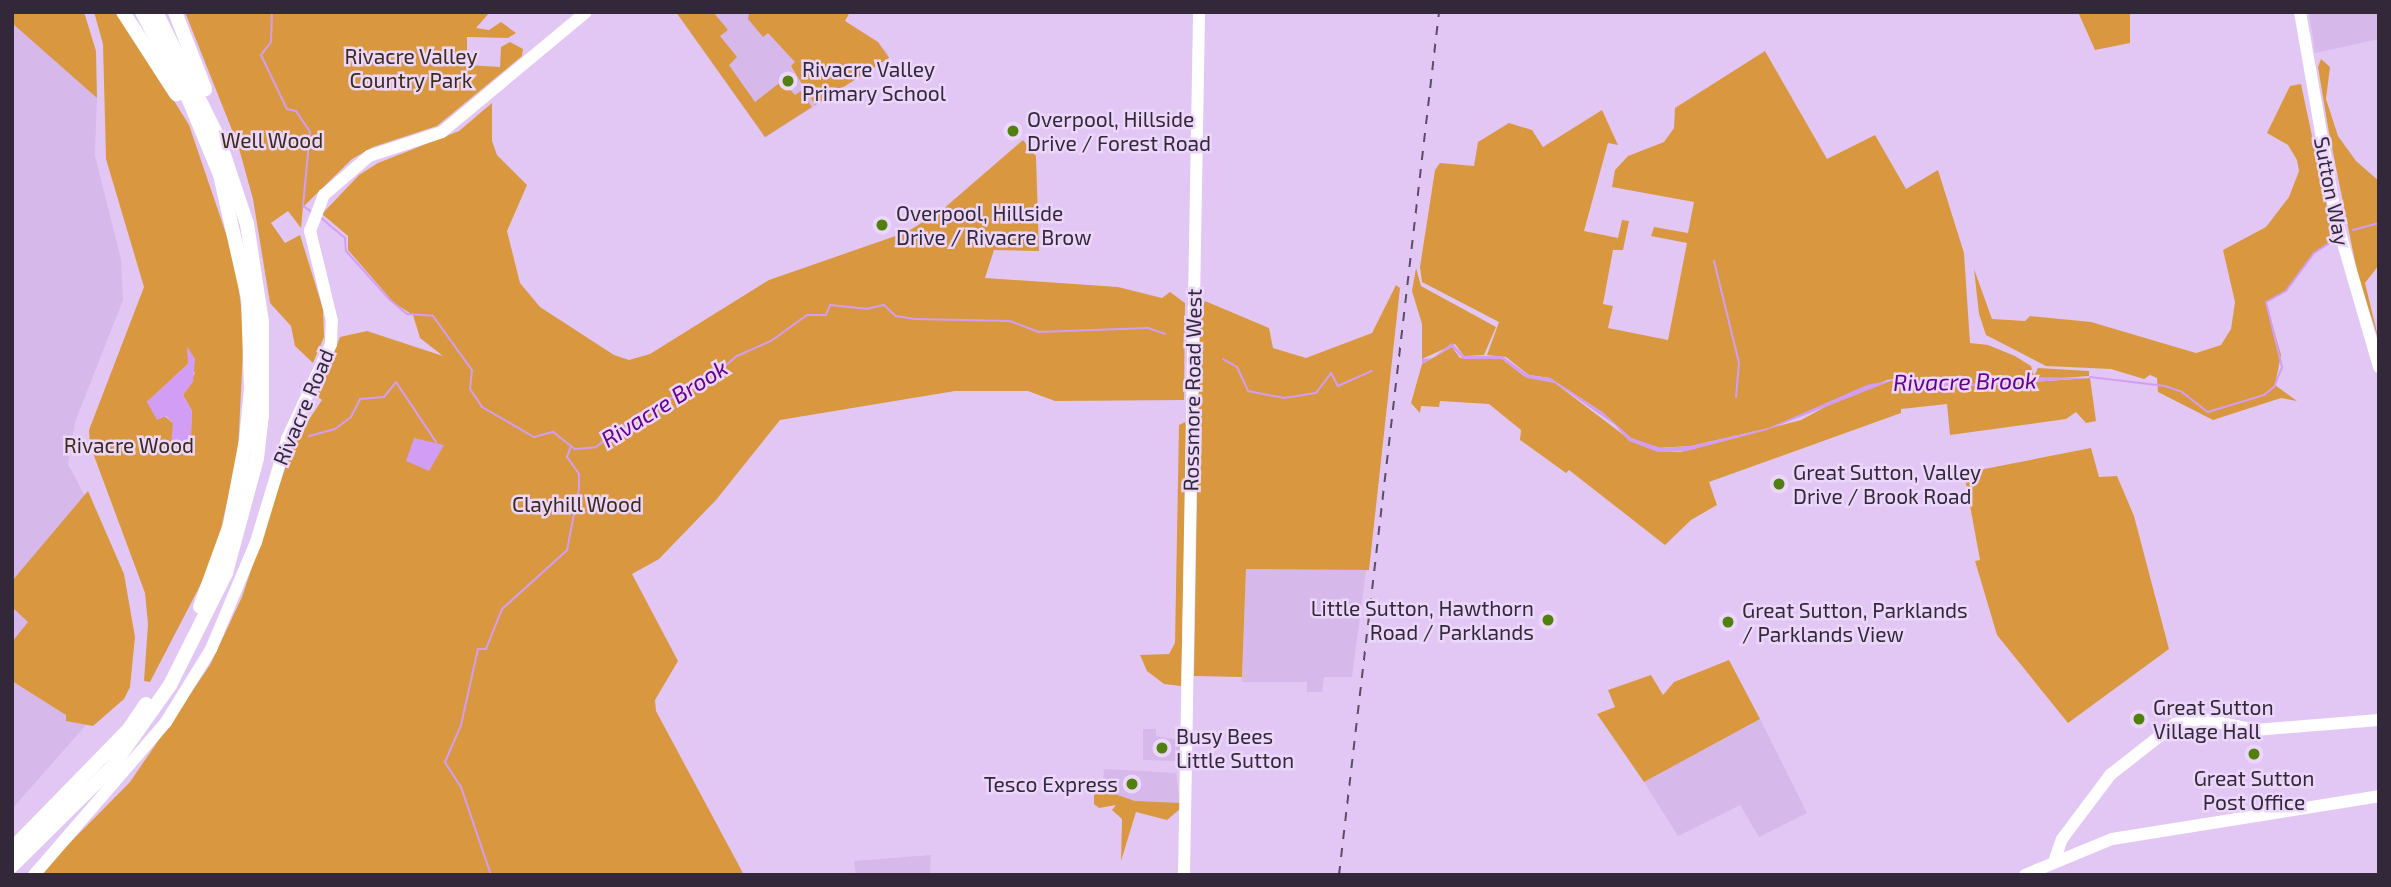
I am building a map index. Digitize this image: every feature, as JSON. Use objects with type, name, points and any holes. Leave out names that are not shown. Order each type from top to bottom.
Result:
[{"type":"highway","points":[[124,12],[226,174]]},
{"type":"highway","points":[[12,866],[112,767],[142,728],[190,649],[238,536],[262,415],[262,321],[247,224],[226,174],[142,12]]},
{"type":"highway","points":[[156,12],[203,103],[226,174]]},
{"type":"highway","points":[[12,849],[129,729],[162,681],[212,579],[230,526],[246,440],[251,340],[242,256],[226,174],[222,132],[175,12]]},
{"type":"main road","name":"Rivacre Road","points":[[34,875],[166,722],[211,649],[256,542],[287,439],[331,344],[332,321],[312,255],[310,220],[324,195],[369,156],[442,132],[586,12]]},
{"type":"main road","name":"Rossmore Road West","points":[[1184,875],[1199,12]]},
{"type":"main road","name":"Sutton Way","points":[[2300,12],[2336,219],[2379,367]]},
{"type":"main road","points":[[2055,859],[2062,839],[2110,775],[2175,724],[2202,719],[2255,730],[2379,720]]},
{"type":"main road","points":[[2025,875],[2055,859],[2112,839],[2175,825],[2379,796]]},
{"type":"shaded area","name":"Rivacre Valley Primary School","points":[[676,12],[848,12],[845,21],[887,51],[889,58],[765,138]]},
{"type":"shaded area","points":[[2309,12],[2379,12],[2379,39],[2315,53]]},
{"type":"shaded area","points":[[12,21],[97,94],[95,156],[121,259],[123,300],[75,422],[68,464],[112,547],[131,674],[12,809]]},
{"type":"shaded area","points":[[1452,343],[1464,356],[1502,356],[1529,375],[1550,378],[1602,412],[1631,438],[1661,448],[1691,446],[1769,428],[1867,385],[1913,376],[1917,380],[1960,385],[2038,377],[2090,378],[1960,387],[1891,381],[1767,430],[1687,451],[1658,452],[1629,441],[1615,425],[1555,383],[1527,378],[1502,359],[1463,359],[1452,347],[1434,357]]},
{"type":"shaded area","points":[[187,346],[195,359],[193,382],[183,395],[192,411],[191,446],[171,444],[173,423],[166,416],[157,420],[147,402],[188,364]]},
{"type":"shaded area","points":[[414,438],[444,445],[429,471],[406,461]]},
{"type":"shaded area","points":[[1246,569],[1366,570],[1352,677],[1324,677],[1322,692],[1307,692],[1307,682],[1242,682]]},
{"type":"shaded area","points":[[1760,719],[1807,813],[1759,837],[1740,805],[1678,836],[1644,782]]},
{"type":"shaded area","name":"Busy Bees Little Sutton","points":[[1143,729],[1156,729],[1156,736],[1181,740],[1180,755],[1175,761],[1143,760]]},
{"type":"shaded area","points":[[1104,769],[1176,773],[1180,803],[1132,803],[1102,796]]},
{"type":"shaded area","points":[[931,855],[930,875],[856,875],[854,861]]},
{"type":"green space","points":[[12,12],[84,12],[96,51],[97,98],[12,23]]},
{"type":"green space","name":"Rivacre Wood","points":[[94,12],[119,12],[189,125],[235,260],[244,329],[238,452],[221,529],[203,580],[150,682],[144,681],[148,624],[145,593],[90,445],[89,430],[144,287],[106,159],[103,44]],"holes":[[[188,364],[195,373],[183,395],[192,411],[190,446],[178,442],[173,423],[147,402]]]},
{"type":"green space","points":[[185,12],[490,12],[476,28],[489,30],[501,22],[516,33],[508,38],[467,37],[467,65],[500,67],[501,47],[510,42],[523,49],[522,56],[437,126],[373,147],[352,159],[303,207],[301,228],[288,211],[271,223],[285,243],[300,235],[323,309],[324,337],[313,363],[295,346],[291,326],[270,303],[253,199],[238,145]]},
{"type":"green space","points":[[676,12],[714,13],[728,30],[720,36],[737,57],[729,65],[755,102],[782,81],[795,95],[801,91],[812,107],[765,137]]},
{"type":"green space","points":[[749,12],[850,12],[845,21],[878,42],[889,58],[815,105],[791,66],[795,62],[768,33],[763,37],[748,19]]},
{"type":"green space","points":[[2078,12],[2130,12],[2130,43],[2095,50]]},
{"type":"green space","points":[[1765,51],[1827,159],[1875,135],[1906,189],[1938,170],[1964,253],[1970,343],[1988,345],[2015,356],[2031,366],[2034,376],[2038,368],[2089,371],[2089,376],[1960,385],[1917,380],[1913,376],[1887,380],[1769,428],[1691,446],[1657,448],[1631,438],[1602,412],[1550,378],[1529,375],[1506,357],[1487,355],[1499,322],[1422,282],[1420,267],[1435,170],[1440,163],[1474,166],[1478,142],[1509,123],[1532,130],[1543,147],[1602,110],[1618,145],[1608,143],[1584,231],[1618,238],[1622,220],[1629,221],[1623,250],[1613,250],[1603,304],[1613,306],[1608,328],[1668,340],[1687,243],[1651,236],[1654,227],[1688,233],[1694,202],[1612,187],[1615,170],[1628,156],[1664,142],[1674,128],[1675,108]]},
{"type":"green space","points":[[2321,59],[2330,67],[2326,99],[2338,136],[2356,161],[2379,181],[2379,265],[2365,283],[2379,341],[2358,276],[2329,133],[2318,67]]},
{"type":"green space","points":[[2301,84],[2334,240],[2314,253],[2286,291],[2266,302],[2281,355],[2275,385],[2297,401],[2281,398],[2213,420],[2158,392],[2157,378],[2150,375],[2144,379],[2111,369],[2046,366],[1986,335],[1979,314],[1974,269],[1992,319],[2025,321],[2030,316],[2091,322],[2196,353],[2221,345],[2231,329],[2235,302],[2223,250],[2266,227],[2289,197],[2299,171],[2297,160],[2288,145],[2267,133],[2290,86]]},
{"type":"green space","name":"Clayhill Wood","points":[[492,103],[492,141],[497,155],[527,185],[507,231],[520,283],[540,307],[614,355],[629,360],[650,354],[769,280],[907,232],[942,210],[1023,140],[1036,156],[1039,251],[994,250],[985,278],[1118,287],[1162,298],[1170,292],[1185,303],[1184,400],[1055,401],[1028,391],[955,391],[780,420],[716,500],[659,559],[632,574],[678,661],[655,700],[656,711],[744,875],[38,875],[130,782],[210,665],[242,597],[294,442],[322,400],[317,396],[340,337],[367,331],[443,356],[420,338],[413,315],[394,303],[348,250],[348,236],[322,214],[359,175],[378,163],[459,131]]},
{"type":"green space","points":[[1416,268],[1421,286],[1496,327],[1484,355],[1464,356],[1455,344],[1422,359],[1422,324],[1412,291]]},
{"type":"green space","points":[[1396,285],[1400,288],[1369,570],[1246,569],[1242,677],[1194,676],[1200,313],[1205,301],[1269,328],[1273,348],[1306,358],[1372,333]]},
{"type":"green space","points":[[1452,347],[1460,358],[1502,359],[1524,376],[1555,383],[1625,436],[1656,451],[1680,452],[1801,420],[1847,395],[1891,381],[1960,387],[2090,378],[2096,421],[2086,423],[2076,412],[2066,419],[1950,435],[1947,404],[1901,409],[1901,413],[1709,482],[1717,505],[1691,520],[1665,545],[1569,470],[1566,473],[1520,440],[1521,430],[1489,404],[1440,401],[1439,407],[1421,406],[1420,413],[1411,403],[1422,364]]},
{"type":"green space","points":[[1185,422],[1181,686],[1164,684],[1147,671],[1140,655],[1169,654],[1175,643],[1179,425]]},
{"type":"green space","points":[[2091,448],[2099,477],[2117,476],[2134,516],[2169,649],[2068,723],[1997,635],[1975,561],[1980,560],[1964,473]]},
{"type":"green space","points":[[88,491],[124,574],[135,637],[130,687],[124,699],[93,726],[66,721],[66,715],[12,681],[12,642],[28,622],[12,607],[12,581]]},
{"type":"green space","points":[[1729,660],[1760,719],[1644,782],[1597,714],[1615,707],[1608,690],[1651,675],[1663,695],[1674,682]]},
{"type":"green space","points":[[1103,790],[1135,801],[1180,803],[1180,809],[1167,820],[1136,812],[1121,861],[1122,819],[1112,810],[1116,805],[1099,808],[1094,804],[1094,795]]},
{"type":"waterway","name":"Rivacre Brook","points":[[272,12],[271,42],[261,55],[287,109],[296,111],[310,132],[303,206],[312,212]]},
{"type":"waterway","name":"Rivacre Brook","points":[[320,217],[345,238],[346,251],[389,299],[407,314],[433,316],[472,370],[470,389],[482,407],[534,437],[553,432],[575,449],[596,447],[638,414],[709,380],[737,356],[771,341],[807,315],[826,315],[830,305],[866,309],[884,305],[896,316],[915,319],[1010,321],[1038,332],[1148,328],[1165,334]]},
{"type":"waterway","points":[[2353,230],[2379,223]]},
{"type":"waterway","points":[[2090,377],[2165,386],[2182,392],[2208,412],[2264,395],[2274,387],[2282,367],[2266,302],[2286,291],[2314,253],[2334,240]]},
{"type":"waterway","points":[[1714,261],[1739,363],[1736,397]]},
{"type":"waterway","name":"Rivacre Brook","points":[[1223,359],[1237,367],[1248,391],[1284,398],[1316,393],[1331,373],[1338,386],[1372,371]]},
{"type":"waterway","points":[[309,436],[335,429],[351,417],[360,399],[384,397],[396,382],[436,442]]},
{"type":"waterway","points":[[491,875],[461,787],[445,762],[461,725],[478,649],[486,649],[502,609],[567,550],[579,489],[579,474],[567,457],[571,446]]},
{"type":"railway","points":[[1339,875],[1439,12]]},
{"type":"place","name":"Rivacre Valley Primary School","points":[[788,81]]},
{"type":"place","name":"Overpool, Hillside Drive / Forest Road","points":[[1013,131]]},
{"type":"place","name":"Overpool, Hillside Drive / Rivacre Brow","points":[[882,225]]},
{"type":"place","name":"Great Sutton, Valley Drive / Brook Road","points":[[1779,484]]},
{"type":"place","name":"Little Sutton, Hawthorn Road / Parklands","points":[[1548,620]]},
{"type":"place","name":"Great Sutton, Parklands / Parklands View","points":[[1728,622]]},
{"type":"place","name":"Great Sutton Village Hall","points":[[2139,719]]},
{"type":"place","name":"Busy Bees Little Sutton","points":[[1162,748]]},
{"type":"place","name":"Great Sutton Post Office","points":[[2254,754]]},
{"type":"place","name":"Tesco Express","points":[[1132,784]]},
{"type":"park label","name":"Rivacre Valley Country Park","points":[[411,68]]},
{"type":"park label","name":"Well Wood","points":[[272,140]]}]
